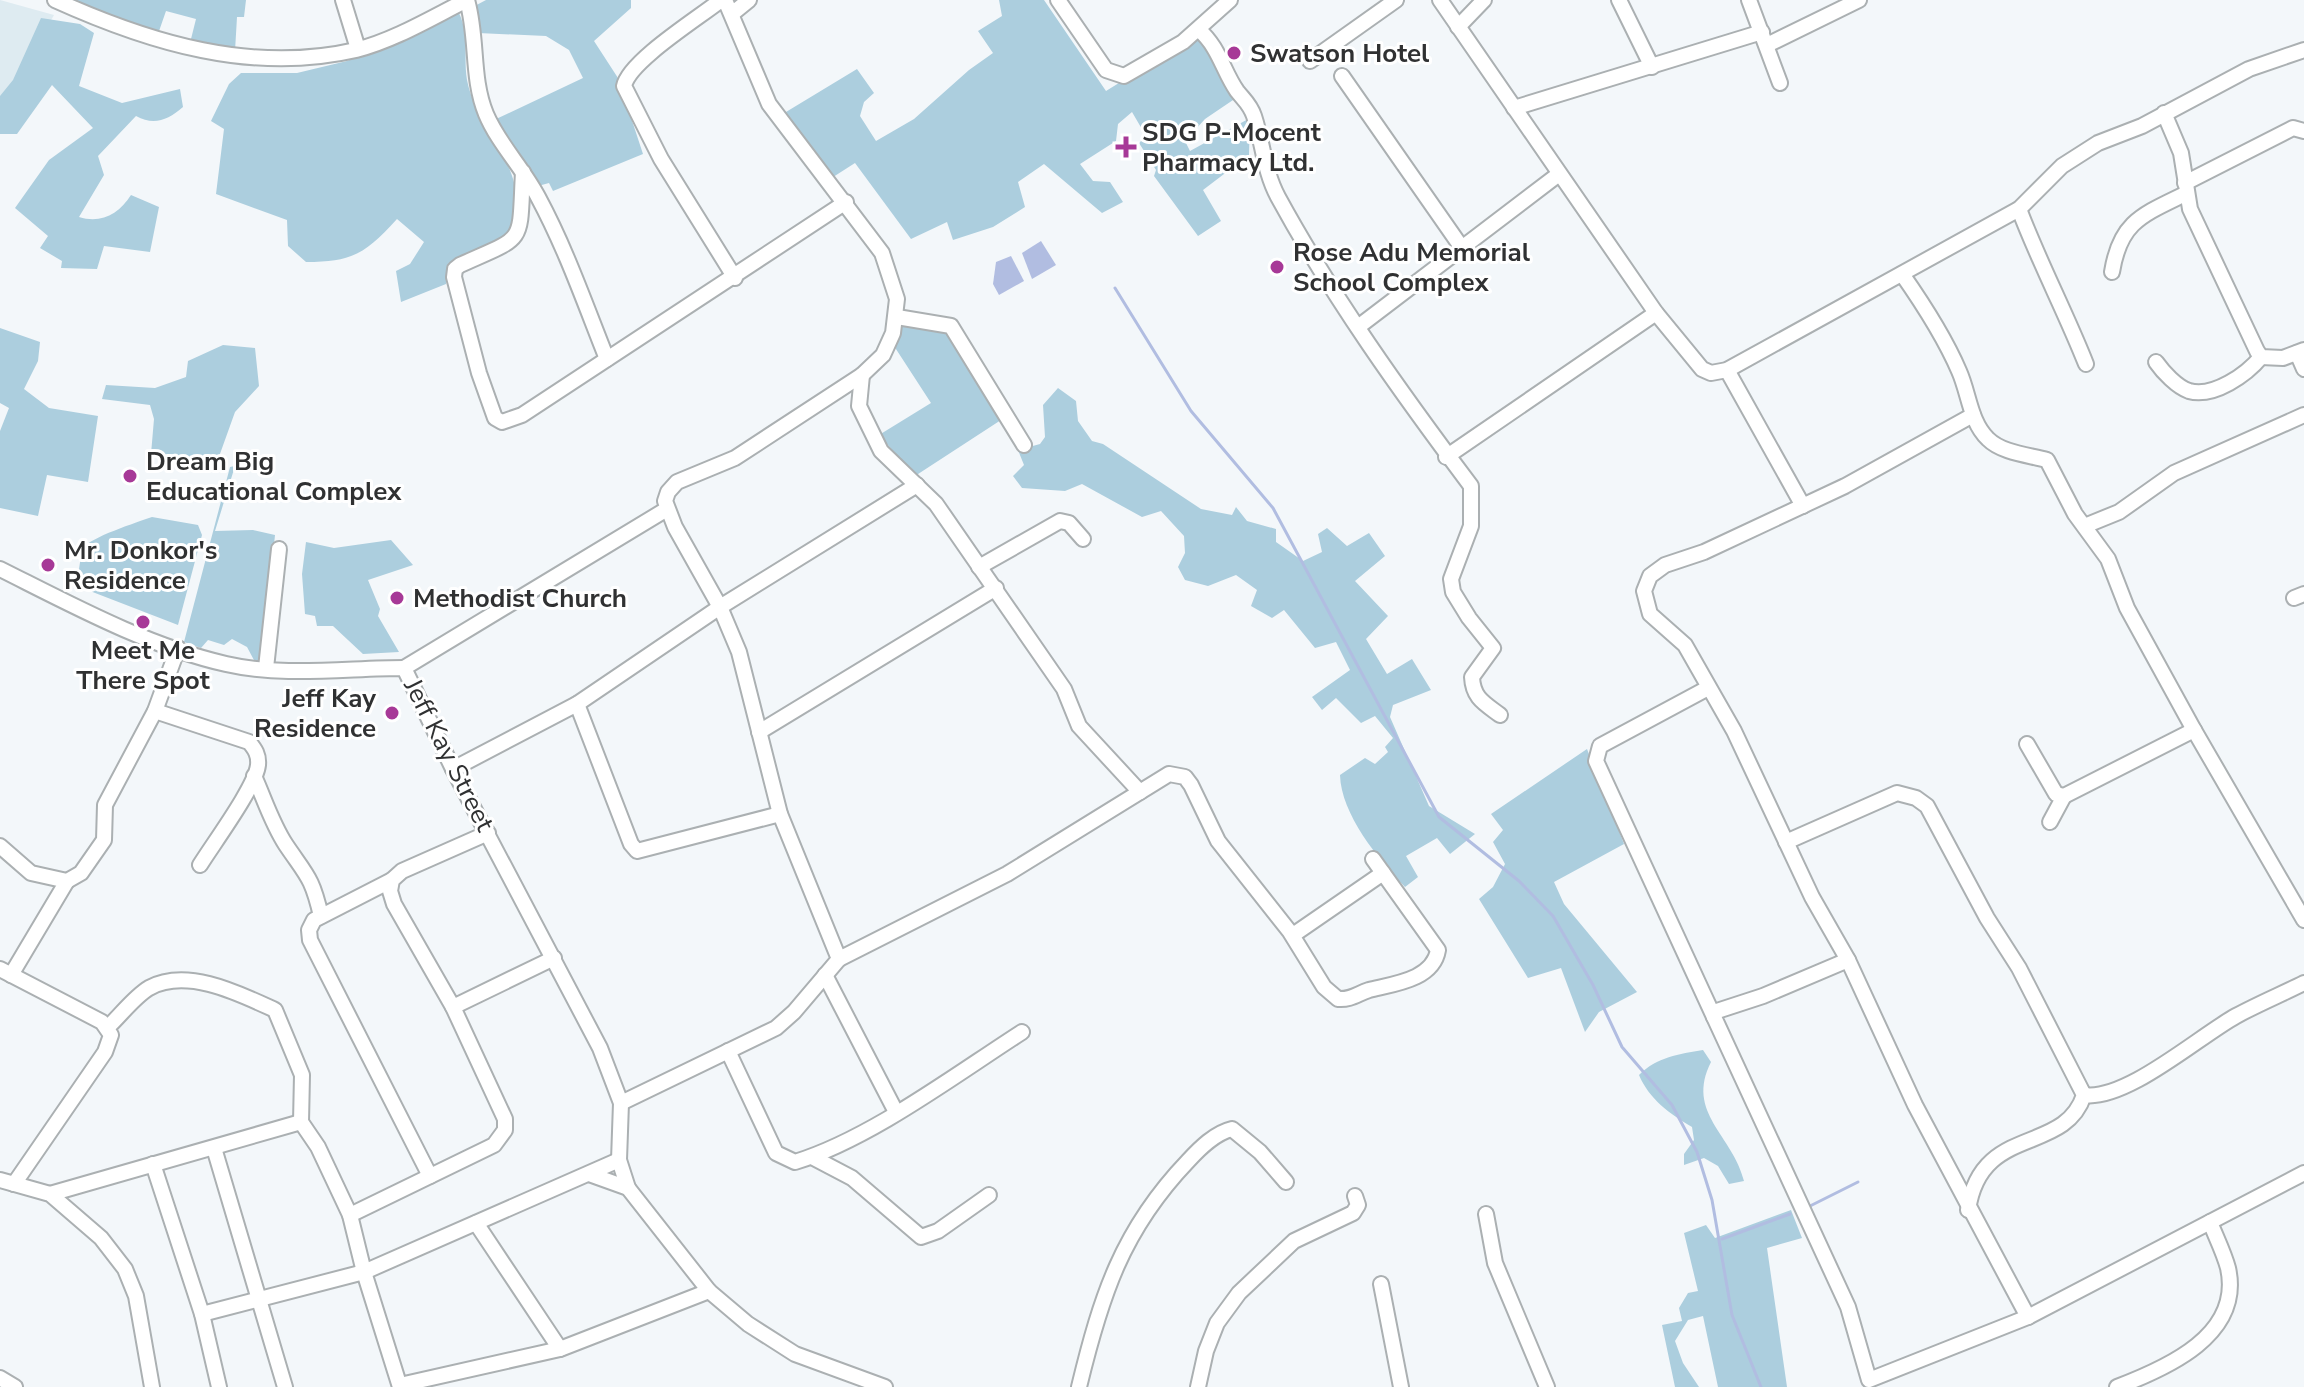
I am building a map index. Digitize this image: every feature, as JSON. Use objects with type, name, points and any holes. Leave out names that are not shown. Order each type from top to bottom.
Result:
[{"type":"street","points":[[55,0],[161,42],[230,56],[300,60],[358,49],[439,7],[467,0],[476,35],[478,87],[486,115],[523,172],[572,264],[607,359]]},
{"type":"street","points":[[343,0],[358,49]]},
{"type":"street","points":[[735,278],[661,159],[624,86],[628,76],[646,58],[726,4],[749,0]]},
{"type":"street","points":[[1058,0],[1106,70],[1124,76],[1199,30],[1230,0]]},
{"type":"street","points":[[1310,61],[1396,0]]},
{"type":"street","points":[[1440,0],[1656,313],[1702,369],[1711,373],[1727,370],[2019,209],[2062,166],[2098,143],[2249,69],[2304,50]]},
{"type":"street","points":[[1458,27],[1484,0]]},
{"type":"street","points":[[1619,0],[1652,67]]},
{"type":"street","points":[[1749,0],[1780,83]]},
{"type":"street","points":[[1514,108],[1652,67],[1765,39],[1859,0]]},
{"type":"street","points":[[726,4],[769,104],[846,202],[886,263],[897,299],[897,317],[883,355],[862,375],[735,458],[677,482],[668,492],[667,509],[720,607],[747,678],[780,814],[839,959]]},
{"type":"street","points":[[1199,30],[1213,45],[1236,89],[1250,106],[1263,159],[1277,196],[1358,327],[1446,457],[1471,486],[1473,496],[1464,551],[1452,568],[1453,592],[1493,648],[1472,677],[1473,690],[1475,696],[1500,715]]},
{"type":"street","points":[[1342,76],[1462,248]]},
{"type":"street","points":[[2164,113],[2181,153],[2185,189],[2261,357]]},
{"type":"street","points":[[2112,272],[2116,249],[2134,220],[2293,128],[2304,131]]},
{"type":"street","points":[[523,172],[517,236],[510,245],[460,265],[454,277],[479,373],[495,418],[502,422],[513,420],[735,278],[846,202]]},
{"type":"street","points":[[1358,327],[1559,174]]},
{"type":"street","points":[[2019,209],[2048,283],[2067,314],[2086,364]]},
{"type":"street","points":[[1902,274],[1923,303],[1958,369],[1973,415],[1986,438],[1998,446],[2047,460],[2075,514],[2087,525],[2108,559],[2127,608],[2303,916]]},
{"type":"street","points":[[1446,457],[1656,313]]},
{"type":"street","points":[[897,317],[951,326],[1024,445]]},
{"type":"street","points":[[2261,357],[2283,358],[2300,351],[2304,369]]},
{"type":"street","points":[[2156,362],[2164,374],[2188,391],[2207,391],[2249,373],[2261,357]]},
{"type":"street","points":[[1727,370],[1803,506]]},
{"type":"street","points":[[862,375],[859,406],[881,451],[936,504],[1064,689],[1079,726],[1140,792]]},
{"type":"street","points":[[1973,415],[1803,506],[1704,552],[1665,565],[1650,576],[1644,591],[1650,614],[1685,645],[1750,759],[1769,812],[1848,960],[1968,1210],[2028,1317]]},
{"type":"street","points":[[2087,525],[2119,512],[2174,473],[2304,415]]},
{"type":"street","points":[[453,769],[577,704],[720,607],[917,485]]},
{"type":"street","points":[[404,668],[667,509]]},
{"type":"street","points":[[979,567],[1060,521],[1069,523],[1083,539]]},
{"type":"street","points":[[266,668],[279,549]]},
{"type":"street","name":"Jeff Kay Street","points":[[0,569],[151,639],[227,664],[266,668],[404,668],[453,769],[600,1048],[621,1103],[619,1160],[628,1188]]},
{"type":"street","points":[[759,732],[996,588]]},
{"type":"street","points":[[152,1387],[136,1296],[125,1269],[101,1238],[50,1194],[7,1182],[105,1052],[111,1035],[108,1027],[5,972],[67,881],[81,873],[104,840],[105,805],[155,711],[178,648]]},
{"type":"street","points":[[1708,688],[1600,746],[1596,761],[1848,1307],[1869,1380],[2028,1317],[2304,1173]]},
{"type":"street","points":[[577,704],[631,844],[637,851],[780,814]]},
{"type":"street","points":[[155,711],[249,742],[257,751],[258,766],[254,776],[200,865]]},
{"type":"street","points":[[2050,822],[2064,796],[2194,730]]},
{"type":"street","points":[[2027,744],[2045,781],[2056,794],[2064,796]]},
{"type":"street","points":[[621,1103],[776,1028],[839,959],[1007,874],[1169,774],[1185,777],[1218,841],[1293,935],[1324,987],[1338,999],[1349,1000],[1368,990],[1407,981],[1437,959],[1437,944],[1373,859]]},
{"type":"street","points":[[254,776],[285,844],[303,864],[314,886],[321,916]]},
{"type":"street","points":[[1786,842],[1897,793],[1916,798],[1927,806],[1987,918],[2019,968],[2084,1095],[2078,1113],[2049,1132],[2001,1151],[1983,1169],[1971,1189],[1968,1210]]},
{"type":"street","points":[[430,1176],[313,950],[309,930],[321,916],[392,880],[402,871],[488,833]]},
{"type":"street","points":[[0,846],[31,873],[67,881]]},
{"type":"street","points":[[1293,935],[1383,873]]},
{"type":"street","points":[[350,1215],[494,1145],[505,1130],[505,1119],[453,1007],[394,904],[390,891],[392,880]]},
{"type":"street","points":[[453,1007],[554,958]]},
{"type":"street","points":[[1714,1017],[1717,1011],[1763,996],[1848,960]]},
{"type":"street","points":[[825,975],[896,1112]]},
{"type":"street","points":[[108,1027],[143,993],[174,980],[190,980],[275,1010],[302,1075],[301,1122],[318,1147],[350,1215],[364,1272],[400,1386],[560,1349],[709,1291]]},
{"type":"street","points":[[2084,1095],[2100,1098],[2139,1078],[2236,1016],[2304,983]]},
{"type":"street","points":[[728,1051],[776,1153],[795,1162],[812,1157],[896,1112],[1022,1032]]},
{"type":"street","points":[[50,1194],[301,1122]]},
{"type":"street","points":[[1079,1387],[1102,1305],[1127,1238],[1144,1211],[1194,1155],[1215,1137],[1232,1129],[1260,1152],[1286,1182]]},
{"type":"street","points":[[214,1148],[285,1387]]},
{"type":"street","points":[[812,1157],[852,1178],[921,1237],[938,1231],[989,1195]]},
{"type":"street","points":[[202,1314],[364,1272],[619,1160]]},
{"type":"street","points":[[153,1164],[202,1314],[219,1387]]},
{"type":"street","points":[[589,1174],[628,1188],[709,1291],[748,1324],[795,1354],[885,1387]]},
{"type":"street","points":[[1198,1387],[1206,1351],[1217,1323],[1239,1293],[1294,1241],[1353,1213],[1358,1205],[1355,1196]]},
{"type":"street","points":[[1486,1214],[1495,1263],[1547,1387]]},
{"type":"street","points":[[2117,1387],[2150,1381],[2203,1342],[2221,1321],[2229,1294],[2228,1269],[2210,1222]]},
{"type":"street","points":[[476,1223],[560,1349]]},
{"type":"street","points":[[1381,1284],[1401,1387]]},
{"type":"street","points":[[0,1378],[15,1387]]},
{"type":"shaded area","points":[[0,0],[54,15],[0,106]]},
{"type":"shaded area","points":[[70,0],[246,0],[244,17],[237,17],[235,51],[190,43],[196,19],[166,11],[158,34]]},
{"type":"shaded area","points":[[486,0],[631,0],[631,8],[594,41],[618,78],[643,154],[553,191],[549,183],[538,186],[494,120],[583,78],[569,50],[546,36],[478,33],[471,8]]},
{"type":"shaded area","points":[[999,0],[1044,0],[1106,91],[1198,34],[1236,98],[1205,119],[1185,141],[1190,151],[1250,118],[1249,155],[1203,190],[1221,221],[1198,236],[1154,176],[1156,170],[1139,143],[1146,136],[1132,112],[1118,124],[1116,141],[1080,164],[1093,181],[1110,182],[1123,202],[1102,213],[1044,164],[1018,182],[1025,207],[993,227],[953,240],[947,222],[911,239],[855,163],[830,179],[781,115],[857,69],[874,93],[864,102],[860,116],[876,141],[914,119],[993,53],[978,31],[1002,16]]},
{"type":"shaded area","points":[[459,13],[465,38],[467,80],[473,101],[503,155],[516,192],[516,213],[510,237],[447,268],[446,284],[401,302],[396,271],[410,264],[424,242],[397,219],[358,253],[336,260],[306,262],[288,246],[287,220],[216,194],[224,129],[211,121],[229,84],[241,73],[297,73],[347,61]]},
{"type":"shaded area","points":[[41,18],[80,24],[94,33],[79,86],[122,103],[180,89],[183,107],[161,120],[149,121],[136,116],[98,156],[104,175],[79,217],[95,219],[109,216],[131,195],[159,207],[150,252],[104,246],[97,269],[61,268],[62,261],[40,248],[48,236],[15,208],[49,160],[93,128],[52,85],[17,134],[0,134],[0,96],[13,80]]},
{"type":"shaded area","points":[[1041,241],[1056,265],[1032,279],[1022,253]]},
{"type":"shaded area","points":[[1011,256],[1024,281],[999,295],[993,284],[996,262]]},
{"type":"shaded area","points":[[904,322],[944,328],[1001,420],[915,476],[879,435],[931,403],[894,346]]},
{"type":"shaded area","points":[[0,328],[40,342],[38,361],[24,389],[49,408],[98,416],[88,482],[47,475],[38,516],[0,508],[0,431],[9,408],[0,403]]},
{"type":"shaded area","points":[[223,345],[255,348],[259,386],[235,412],[216,465],[151,454],[154,419],[150,405],[102,399],[106,385],[155,388],[186,377],[188,361]]},
{"type":"shaded area","points":[[1058,388],[1076,401],[1078,421],[1092,441],[1103,444],[1201,509],[1232,515],[1236,507],[1247,521],[1276,529],[1276,542],[1303,561],[1322,552],[1318,534],[1327,528],[1347,546],[1369,533],[1385,556],[1355,581],[1388,616],[1366,639],[1387,674],[1412,659],[1431,690],[1393,705],[1390,717],[1429,806],[1475,834],[1450,854],[1437,838],[1406,856],[1418,877],[1405,887],[1373,850],[1354,820],[1342,790],[1340,775],[1365,758],[1375,764],[1388,752],[1385,747],[1393,738],[1375,716],[1361,723],[1336,698],[1322,710],[1312,697],[1350,670],[1336,642],[1315,648],[1284,610],[1272,618],[1251,606],[1257,590],[1236,575],[1208,586],[1185,580],[1178,567],[1185,553],[1184,536],[1161,511],[1142,517],[1082,484],[1065,491],[1022,488],[1013,476],[1024,465],[1018,450],[1040,444],[1045,437],[1043,405]]},
{"type":"shaded area","points":[[235,466],[215,531],[253,530],[275,535],[262,664],[255,662],[247,647],[232,639],[224,645],[208,640],[201,648],[184,642],[230,467]]},
{"type":"shaded area","points":[[152,517],[198,525],[202,535],[178,625],[77,586],[81,557],[87,544]]},
{"type":"shaded area","points":[[391,540],[413,565],[368,580],[380,609],[378,616],[399,652],[363,654],[333,626],[317,626],[315,616],[305,614],[302,574],[306,542],[334,548]]},
{"type":"shaded area","points":[[1587,749],[1624,844],[1554,882],[1564,904],[1637,992],[1599,1012],[1585,1032],[1561,968],[1528,978],[1479,899],[1493,887],[1505,864],[1493,842],[1503,830],[1491,814]]},
{"type":"shaded area","points":[[1703,1050],[1711,1062],[1705,1080],[1707,1110],[1731,1150],[1744,1181],[1729,1184],[1718,1166],[1704,1158],[1684,1165],[1684,1154],[1694,1140],[1692,1127],[1661,1105],[1639,1075],[1661,1060]]},
{"type":"shaded area","points":[[1791,1210],[1802,1238],[1767,1248],[1787,1387],[1718,1387],[1703,1316],[1688,1320],[1675,1341],[1683,1363],[1699,1387],[1675,1387],[1662,1325],[1682,1321],[1679,1308],[1688,1293],[1698,1291],[1684,1233],[1706,1225],[1715,1238]]},
{"type":"waterway","points":[[1115,288],[1191,411],[1273,508],[1439,817],[1519,881],[1553,916],[1593,985],[1622,1047],[1672,1105],[1697,1152],[1712,1200],[1732,1315],[1761,1387]]},
{"type":"waterway","points":[[1808,1207],[1858,1182]]},
{"type":"waterway","points":[[1722,1239],[1790,1214]]},
{"type":"place","name":"Swatson Hotel","points":[[1234,53]]},
{"type":"place","name":"SDG P-Mocent Pharmacy Ltd.","points":[[1126,147]]},
{"type":"place","name":"Rose Adu Memorial School Complex","points":[[1277,267]]},
{"type":"place","name":"Dream Big Educational Complex","points":[[130,476]]},
{"type":"place","name":"Mr. Donkor's Residence","points":[[48,565]]},
{"type":"place","name":"Methodist Church","points":[[397,598]]},
{"type":"place","name":"Meet Me There Spot","points":[[143,622]]},
{"type":"place","name":"Jeff Kay Residence","points":[[392,713]]}]
